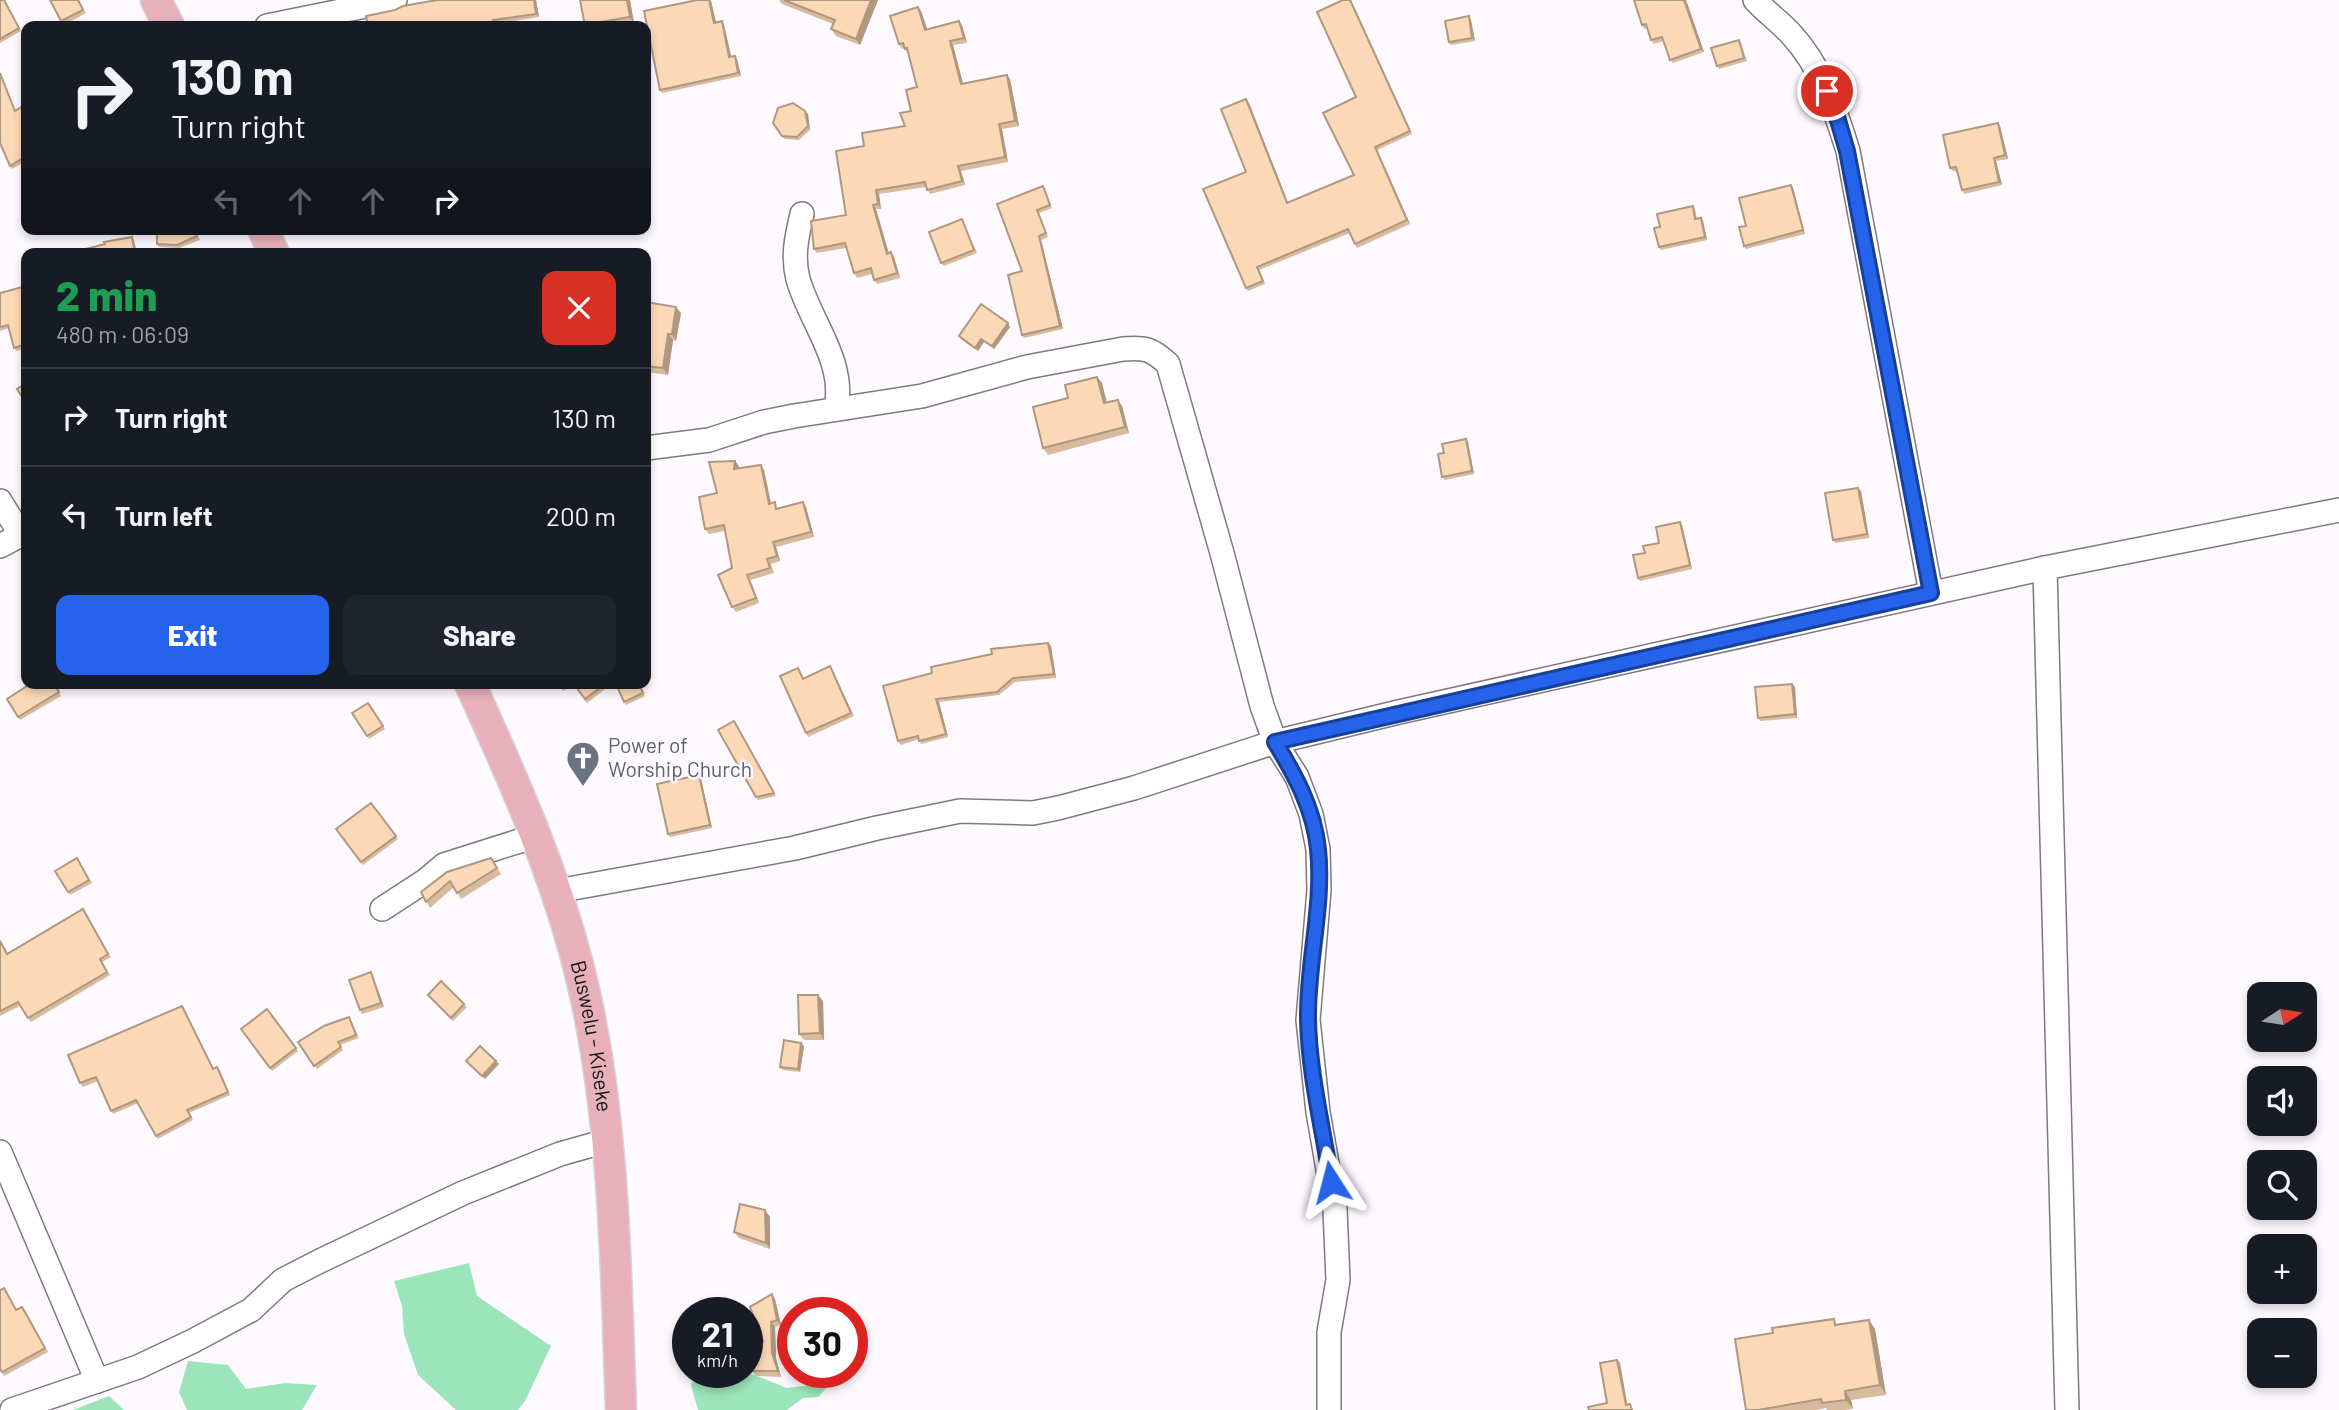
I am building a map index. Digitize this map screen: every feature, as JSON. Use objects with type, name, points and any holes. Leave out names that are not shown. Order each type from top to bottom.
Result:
[{"type":"main road","points":[[156,0],[166,21]]},
{"type":"main road","name":"Buswelu - Kiseke","points":[[472,689],[511,774],[557,891],[588,1006],[613,1205],[621,1410]]},
{"type":"street","points":[[291,21],[394,0]]},
{"type":"street","points":[[1755,0],[1792,34],[1815,68],[1842,130],[1931,593]]},
{"type":"street","points":[[802,214],[795,254],[798,277],[834,366],[838,387],[836,408]]},
{"type":"street","points":[[651,448],[709,440],[764,422],[836,408],[922,396],[1027,367],[1085,356],[1137,348],[1154,352],[1168,364],[1262,706],[1275,742],[1297,777],[1311,814],[1318,849],[1319,890],[1308,1020],[1318,1112],[1335,1209],[1338,1280],[1329,1332],[1329,1410]]},
{"type":"street","points":[[0,501],[21,529]]},
{"type":"street","points":[[557,891],[783,851],[946,813],[984,810],[1033,813],[1058,808],[1146,784],[1275,742],[2045,568],[2339,510]]},
{"type":"street","points":[[0,546],[21,535]]},
{"type":"street","points":[[2045,568],[2067,1410]]},
{"type":"street","points":[[382,909],[425,881],[444,864],[535,836]]},
{"type":"street","points":[[25,1407],[138,1367],[193,1341],[251,1310],[283,1280],[475,1188],[560,1154],[606,1141]]},
{"type":"street","points":[[0,1152],[97,1381]]},
{"type":"green space","points":[[469,1263],[477,1296],[551,1346],[518,1410],[456,1410],[418,1375],[404,1334],[402,1306],[394,1281]]},
{"type":"green space","points":[[188,1361],[228,1365],[246,1389],[285,1383],[317,1385],[302,1410],[187,1410],[179,1392]]},
{"type":"green space","points":[[763,1378],[777,1384],[777,1388],[826,1388],[818,1397],[803,1398],[787,1410],[698,1410],[692,1388],[763,1388]]},
{"type":"green space","points":[[109,1396],[124,1410],[73,1410]]},
{"type":"building","points":[[0,0],[4,0],[19,28],[0,39]]},
{"type":"building","points":[[50,0],[78,0],[83,10],[61,21]]},
{"type":"building","points":[[437,0],[534,0],[536,14],[493,21],[367,21],[366,16]]},
{"type":"building","points":[[580,0],[627,0],[630,17],[584,21]]},
{"type":"building","points":[[709,0],[714,23],[722,21],[729,57],[735,56],[738,73],[660,90],[651,46],[651,21],[646,21],[644,11]]},
{"type":"building","points":[[784,0],[871,0],[856,39],[831,29],[835,20]]},
{"type":"building","points":[[1343,0],[1350,0],[1410,131],[1375,147],[1407,220],[1355,244],[1348,229],[1257,267],[1263,281],[1246,288],[1203,189],[1246,172],[1221,109],[1246,99],[1287,203],[1354,175],[1323,113],[1356,97],[1317,12]]},
{"type":"building","points":[[1634,0],[1684,0],[1701,49],[1670,60],[1662,37],[1651,40],[1646,24],[1642,25]]},
{"type":"building","points":[[918,7],[925,30],[959,21],[964,38],[950,41],[961,84],[1007,75],[1015,121],[999,124],[1005,157],[958,166],[962,181],[927,190],[925,182],[876,190],[878,204],[873,205],[887,254],[891,252],[897,273],[874,280],[871,268],[854,273],[845,243],[814,249],[811,221],[846,215],[836,151],[864,146],[862,133],[905,126],[900,113],[911,111],[906,90],[917,87],[907,48],[905,49],[903,43],[899,44],[890,16]]},
{"type":"building","points":[[1469,16],[1472,38],[1449,42],[1445,21]]},
{"type":"building","points":[[1739,40],[1744,58],[1717,66],[1711,48]]},
{"type":"building","points":[[0,73],[15,111],[21,107],[21,159],[10,166],[0,143]]},
{"type":"building","points":[[793,103],[805,111],[808,126],[797,137],[782,136],[773,123],[778,108]]},
{"type":"building","points":[[1998,123],[2005,155],[1994,158],[1999,182],[1962,190],[1956,167],[1950,168],[1943,135]]},
{"type":"building","points":[[1791,185],[1803,230],[1744,246],[1739,227],[1746,226],[1739,198]]},
{"type":"building","points":[[1043,186],[1050,205],[1037,210],[1046,233],[1039,236],[1060,326],[1022,335],[1008,275],[1022,271],[997,204]]},
{"type":"building","points":[[1693,206],[1695,219],[1701,218],[1705,237],[1659,247],[1654,228],[1660,227],[1657,214]]},
{"type":"building","points":[[962,219],[974,250],[941,263],[929,232]]},
{"type":"building","points":[[157,235],[197,236],[177,245],[157,244]]},
{"type":"building","points":[[132,237],[134,248],[89,248],[105,244],[104,242]]},
{"type":"building","points":[[21,287],[21,346],[14,348],[8,325],[0,327],[0,293]]},
{"type":"building","points":[[651,303],[676,307],[672,334],[668,334],[663,368],[651,367]]},
{"type":"building","points":[[981,304],[1008,323],[992,346],[981,339],[975,348],[959,336]]},
{"type":"building","points":[[1097,377],[1104,403],[1118,400],[1125,427],[1043,448],[1033,407],[1068,398],[1065,385]]},
{"type":"building","points":[[1466,439],[1472,471],[1442,477],[1438,454],[1444,453],[1442,444]]},
{"type":"building","points":[[735,461],[734,469],[761,465],[769,504],[775,502],[776,509],[803,502],[811,532],[773,542],[777,556],[767,559],[770,568],[747,575],[756,598],[732,607],[718,575],[732,568],[724,525],[705,529],[699,497],[717,493],[709,462]]},
{"type":"building","points":[[1858,488],[1867,534],[1833,540],[1825,493]]},
{"type":"building","points":[[1680,522],[1690,565],[1638,578],[1633,555],[1645,553],[1643,546],[1659,543],[1656,527]]},
{"type":"building","points":[[1048,643],[1054,674],[1013,678],[997,692],[936,699],[946,734],[919,741],[918,736],[898,741],[883,686],[932,673],[931,667],[992,654],[991,649]]},
{"type":"building","points":[[830,666],[851,713],[806,733],[780,676],[798,668],[803,679]]},
{"type":"building","points":[[1792,684],[1795,714],[1758,718],[1755,687]]},
{"type":"building","points":[[22,689],[57,689],[59,692],[18,717],[7,699]]},
{"type":"building","points":[[578,689],[598,689],[585,699]]},
{"type":"building","points":[[618,689],[641,689],[643,693],[624,702]]},
{"type":"building","points":[[368,703],[383,726],[367,736],[352,713]]},
{"type":"building","points":[[734,721],[774,793],[756,797],[718,730]]},
{"type":"building","points":[[699,775],[710,825],[668,834],[657,784]]},
{"type":"building","points":[[371,803],[396,836],[361,862],[336,829]]},
{"type":"building","points":[[77,858],[89,880],[68,892],[55,871]]},
{"type":"building","points":[[491,858],[497,868],[457,893],[450,881],[426,902],[421,892],[447,872]]},
{"type":"building","points":[[83,909],[108,954],[100,959],[107,972],[28,1018],[18,1002],[0,1011],[0,941],[7,954]]},
{"type":"building","points":[[371,972],[381,1003],[360,1010],[349,980]]},
{"type":"building","points":[[441,981],[464,1004],[451,1018],[428,995]]},
{"type":"building","points":[[798,995],[818,995],[820,1033],[799,1034]]},
{"type":"building","points":[[182,1006],[213,1069],[217,1067],[228,1092],[187,1110],[191,1117],[156,1136],[136,1100],[111,1111],[96,1077],[80,1083],[68,1055]]},
{"type":"building","points":[[267,1009],[296,1048],[270,1068],[241,1029]]},
{"type":"building","points":[[349,1017],[356,1035],[338,1042],[341,1047],[314,1066],[298,1042],[324,1026]]},
{"type":"building","points":[[784,1040],[801,1043],[798,1069],[780,1067]]},
{"type":"building","points":[[480,1046],[496,1061],[482,1076],[466,1061]]},
{"type":"building","points":[[740,1204],[765,1210],[766,1243],[734,1232]]},
{"type":"building","points":[[4,1288],[16,1310],[22,1307],[45,1348],[2,1372],[0,1290]]},
{"type":"building","points":[[772,1294],[777,1320],[771,1322],[772,1353],[777,1371],[763,1371],[763,1299]]},
{"type":"building","points":[[1834,1319],[1835,1325],[1869,1320],[1880,1385],[1845,1391],[1846,1400],[1822,1403],[1821,1399],[1746,1410],[1735,1339],[1773,1333],[1772,1328]]},
{"type":"building","points":[[1617,1360],[1626,1405],[1630,1404],[1632,1410],[1589,1410],[1588,1407],[1607,1403],[1600,1363]]},
{"type":"place","name":"Power of Worship Church","points":[[583,788]]},
{"type":"route","points":[[1331,1182],[1318,1112],[1308,1020],[1319,890],[1318,849],[1311,814],[1297,777],[1275,742],[1931,593],[1847,151],[1827,91]]}]
